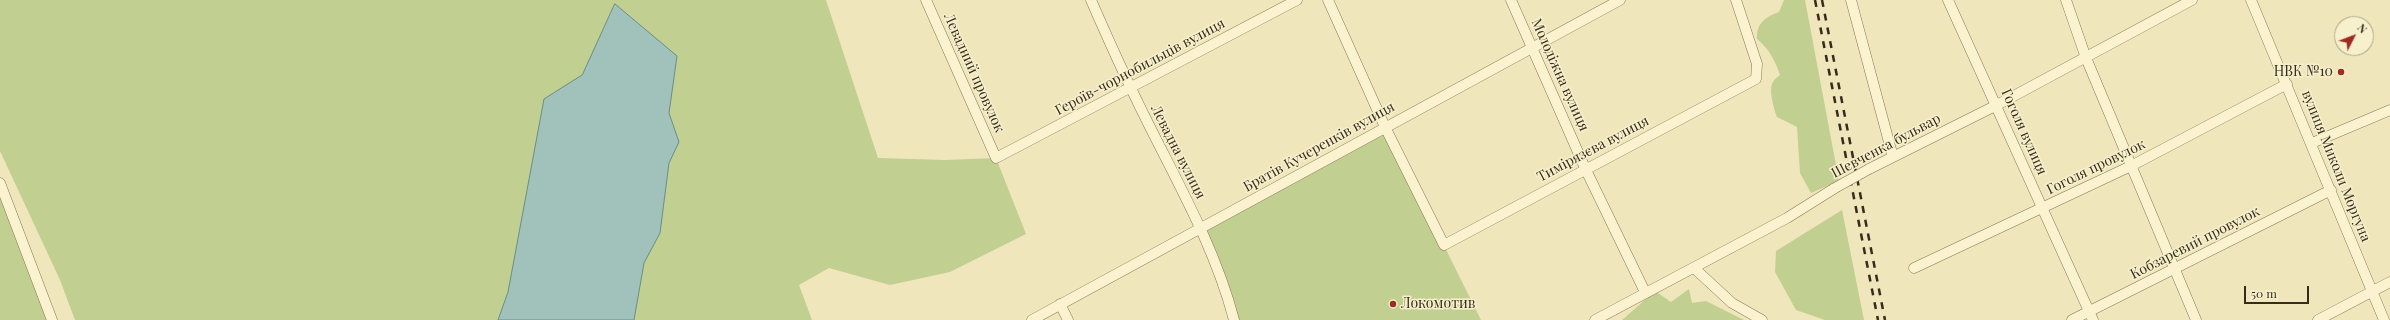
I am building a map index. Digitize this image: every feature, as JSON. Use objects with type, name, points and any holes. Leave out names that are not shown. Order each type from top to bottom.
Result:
[{"type":"street","name":"Левадний провулок","points":[[926,0],[996,158]]},
{"type":"street","name":"Левадна вулиця","points":[[1090,0],[1130,88],[1200,228],[1229,298],[1234,320]]},
{"type":"street","name":"Героїв-чорнобильців вулиця","points":[[996,158],[1297,0]]},
{"type":"street","points":[[1328,0],[1385,128]]},
{"type":"street","name":"Молодіжна вулиця","points":[[1511,0],[1585,168],[1645,292]]},
{"type":"street","name":"Братів Кучеренків вулиця","points":[[1032,320],[1385,128],[1532,46],[1620,0]]},
{"type":"street","name":"Тимірязєва вулиця","points":[[1385,128],[1444,245],[1585,168],[1756,79],[1757,64],[1736,0]]},
{"type":"street","points":[[1851,0],[1892,158]]},
{"type":"street","name":"Гоголя вулиця","points":[[1948,0],[1997,105],[2091,315]]},
{"type":"street","points":[[2066,0],[2086,58],[2196,320]]},
{"type":"street","name":"Шевченка бульвар","points":[[1594,320],[1787,218],[1869,169],[1997,105],[2192,0]]},
{"type":"street","name":"вулиця Миколи Моргуна","points":[[2252,0],[2384,320]]},
{"type":"street","name":"Гоголя провулок","points":[[1914,268],[2131,166],[2287,84]]},
{"type":"street","points":[[2312,143],[2390,110]]},
{"type":"street","points":[[0,183],[52,320]]},
{"type":"street","name":"Кобзаревий провулок","points":[[2072,320],[2091,315],[2330,190]]},
{"type":"street","points":[[1694,268],[1732,303],[1762,320]]},
{"type":"street","points":[[2318,320],[2372,290],[2390,282]]},
{"type":"street","points":[[1060,304],[1068,320]]},
{"type":"green space","points":[[0,0],[826,0],[878,158],[945,160],[996,158],[1026,234],[950,272],[890,285],[829,268],[799,285],[812,320],[75,320],[60,280],[0,151]]},
{"type":"green space","points":[[1784,0],[1805,0],[1839,181],[1811,193],[1800,173],[1797,127],[1777,117],[1773,104],[1771,89],[1774,80],[1780,75],[1771,55],[1757,39],[1758,29],[1762,22],[1779,12]]},
{"type":"green space","points":[[1385,127],[1481,320],[1234,320],[1200,228]]},
{"type":"green space","points":[[0,183],[52,320],[0,320]]},
{"type":"green space","points":[[1842,210],[1864,320],[1825,320],[1796,310],[1775,272],[1776,251]]},
{"type":"green space","points":[[1689,289],[1692,303],[1706,301],[1744,320],[1622,320],[1655,291],[1671,302]]},
{"type":"water","points":[[615,4],[677,56],[669,113],[679,142],[669,163],[660,233],[644,263],[634,320],[498,320],[508,292],[544,99],[582,75]]},
{"type":"railway","points":[[1815,0],[1878,320]]},
{"type":"railway","points":[[1822,0],[1885,320]]},
{"type":"place","name":"НВК №10","points":[[2341,72]]},
{"type":"place","name":"Локомотив","points":[[1393,304]]}]
